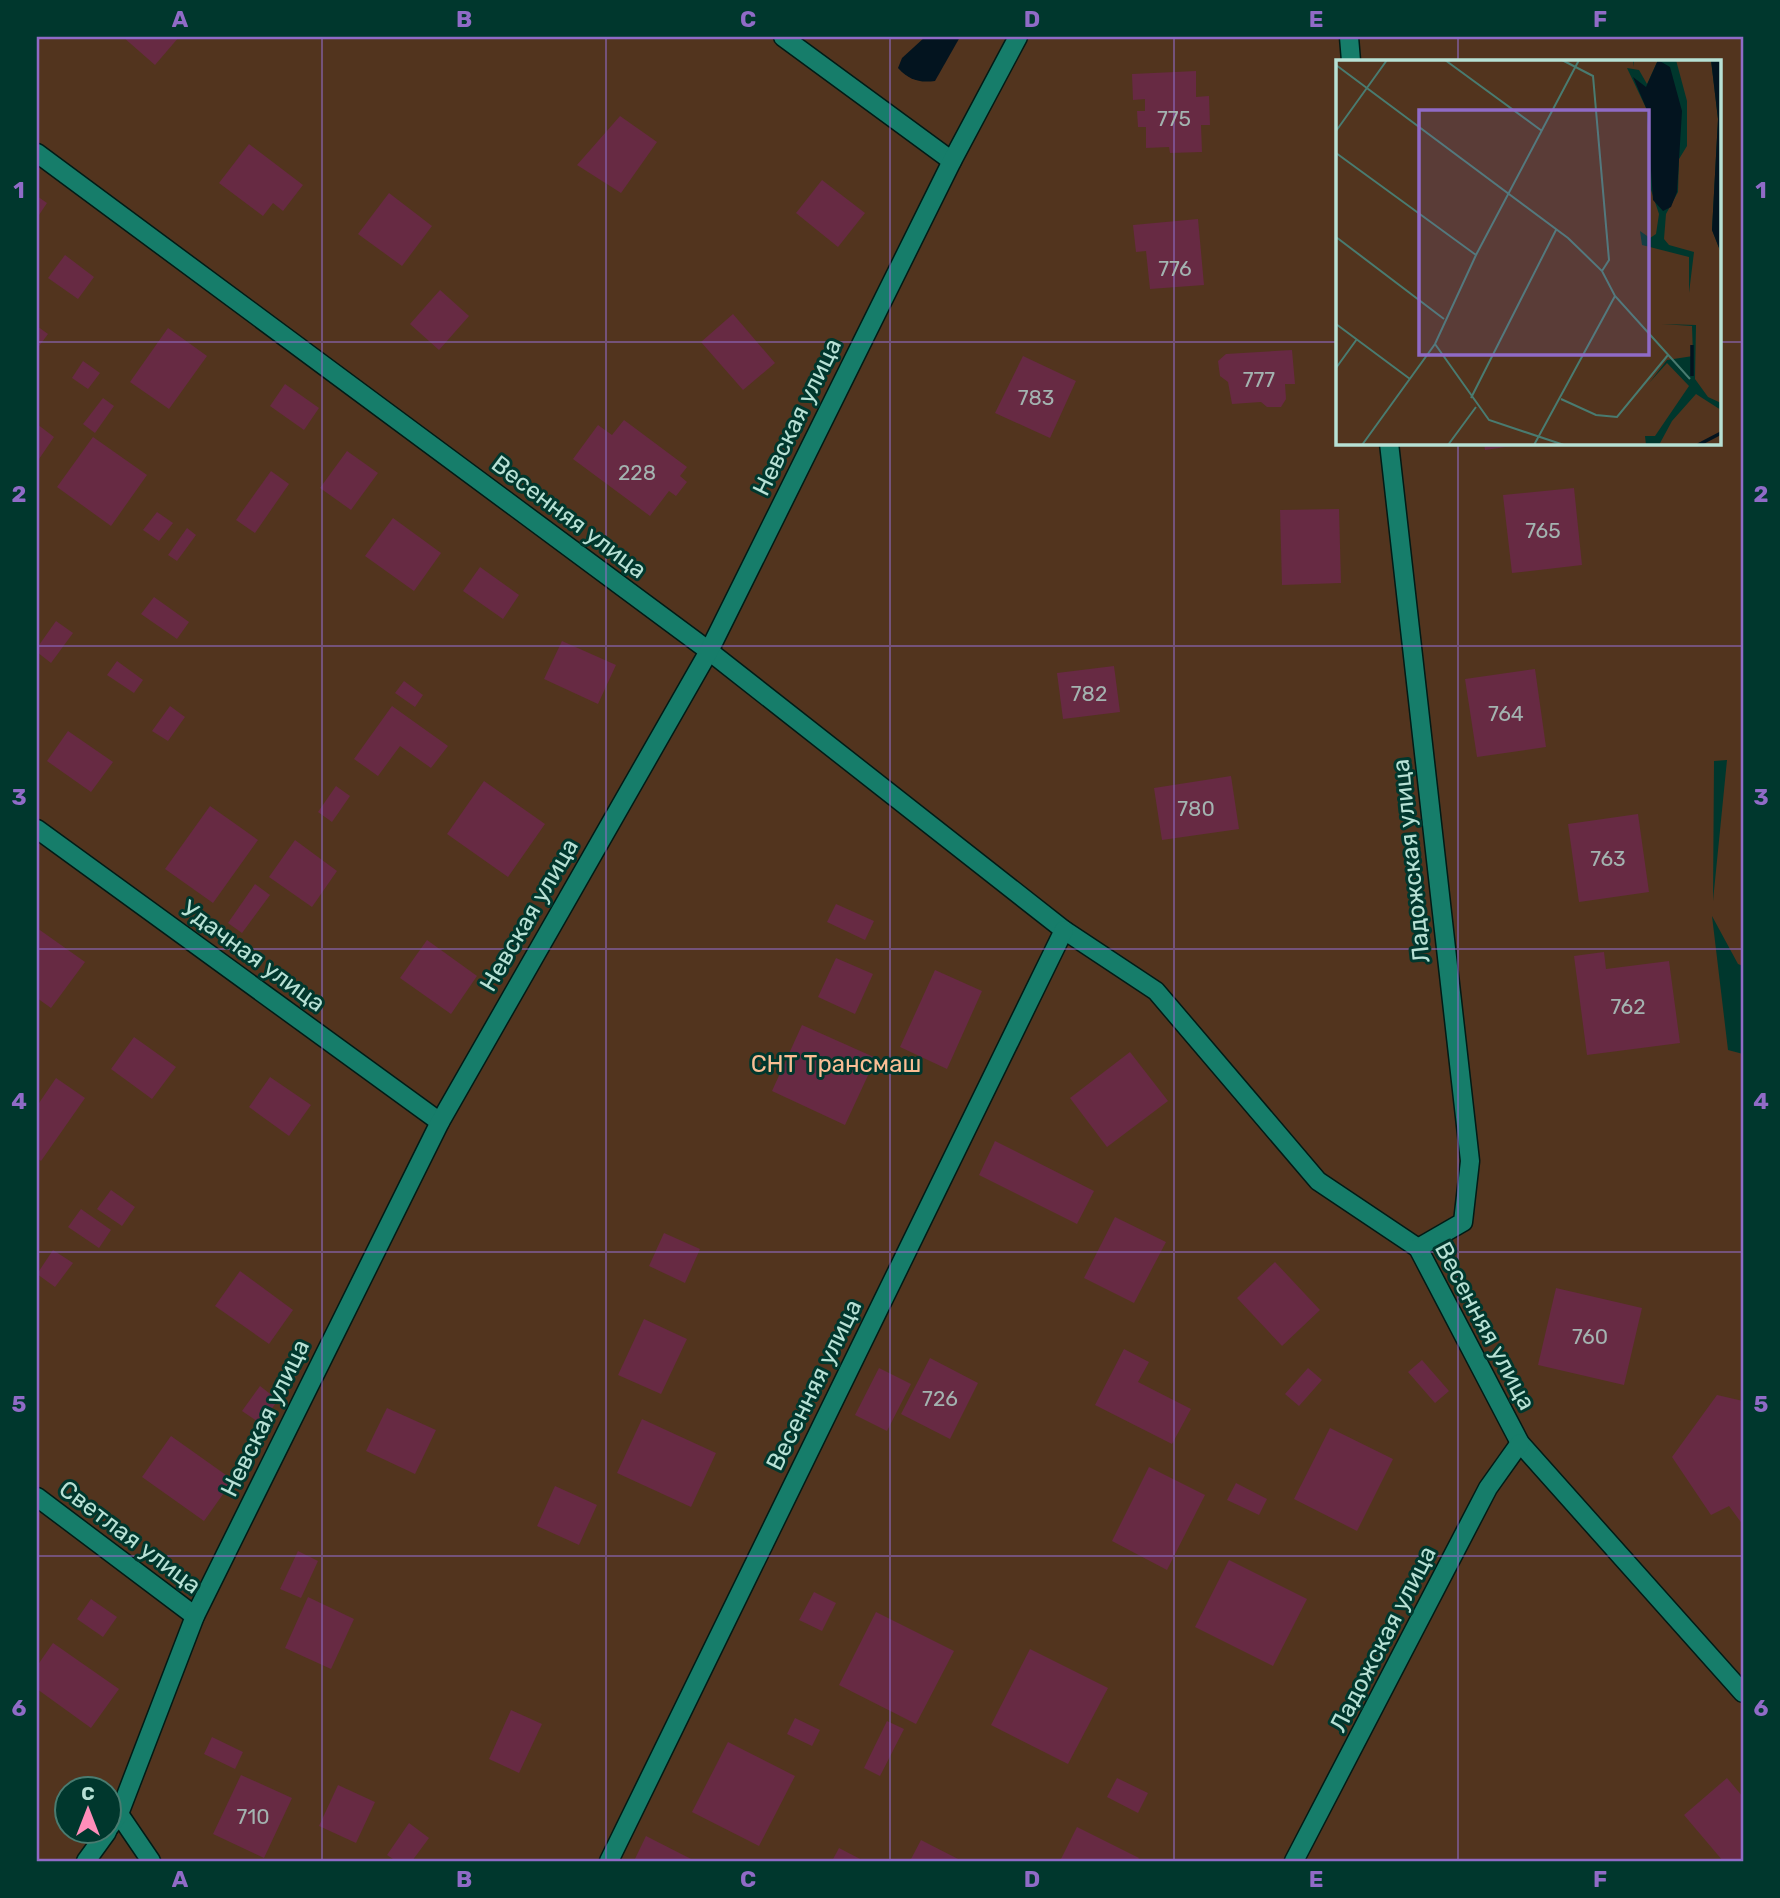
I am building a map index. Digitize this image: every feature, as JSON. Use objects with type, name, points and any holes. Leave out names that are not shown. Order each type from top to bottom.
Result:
[{"type":"street","points":[[783,37],[952,161]]},
{"type":"street","name":"Невская улица","points":[[122,1798],[195,1616],[440,1122],[709,651],[952,161],[1018,37]]},
{"type":"street","points":[[1349,37],[1351,60]]},
{"type":"street","name":"Весенняя улица","points":[[37,153],[709,651],[1064,930],[1156,992],[1318,1181],[1419,1248],[1520,1443],[1743,1693]]},
{"type":"street","name":"Ладожская улица","points":[[1389,444],[1469,1161],[1464,1222],[1419,1248]]},
{"type":"street","name":"Удачная улица","points":[[37,829],[440,1122]]},
{"type":"street","name":"Весенняя улица","points":[[608,1861],[1064,930]]},
{"type":"street","name":"Ладожская улица","points":[[1294,1861],[1488,1488],[1520,1443]]},
{"type":"street","name":"Светлая улица","points":[[37,1497],[195,1616]]},
{"type":"street","points":[[122,1835],[151,1861]]},
{"type":"street","name":"Невская улица","points":[[86,1861],[96,1846]]},
{"type":"green space","name":"СНТ Трансмаш","points":[[37,37],[1743,37],[1743,966],[1738,964],[1712,916],[1728,1050],[1743,1054],[1743,1861],[37,1861]],"holes":[[[1727,760],[1713,901],[1714,761]]]},
{"type":"water","points":[[925,37],[960,37],[935,81],[915,80],[898,68],[902,58]]},
{"type":"building","points":[[123,37],[179,37],[155,65]]},
{"type":"building","points":[[1196,71],[1196,97],[1209,96],[1210,125],[1201,125],[1202,152],[1170,153],[1169,147],[1146,148],[1146,127],[1138,127],[1137,111],[1145,111],[1145,99],[1133,100],[1132,74]]},
{"type":"building","points":[[620,116],[657,142],[621,193],[577,165]]},
{"type":"building","points":[[249,144],[303,185],[283,211],[273,203],[263,216],[219,183]]},
{"type":"building","points":[[822,180],[865,213],[838,247],[796,213]]},
{"type":"building","points":[[389,193],[432,226],[402,266],[358,234]]},
{"type":"building","points":[[37,196],[47,203],[37,218]]},
{"type":"building","points":[[1198,219],[1204,285],[1150,289],[1146,251],[1136,252],[1133,225]]},
{"type":"building","points":[[65,255],[94,277],[78,299],[48,278]]},
{"type":"building","points":[[440,290],[469,316],[439,350],[410,324]]},
{"type":"building","points":[[733,314],[775,363],[743,390],[701,342]]},
{"type":"building","points":[[37,326],[48,334],[37,349]]},
{"type":"building","points":[[168,328],[207,356],[169,409],[130,382]]},
{"type":"building","points":[[1292,350],[1295,384],[1285,384],[1286,399],[1281,407],[1267,407],[1261,402],[1232,404],[1228,382],[1220,376],[1218,361],[1226,354]]},
{"type":"building","points":[[1023,356],[1076,381],[1050,438],[995,413]]},
{"type":"building","points":[[83,361],[100,373],[88,389],[72,378]]},
{"type":"building","points":[[285,384],[319,408],[304,430],[270,406]]},
{"type":"building","points":[[103,398],[114,406],[95,433],[83,424]]},
{"type":"building","points":[[624,420],[687,467],[680,476],[687,482],[676,496],[669,491],[650,516],[573,459],[598,425],[612,435]]},
{"type":"building","points":[[37,424],[54,437],[37,462]]},
{"type":"building","points":[[93,437],[147,475],[111,526],[57,487]]},
{"type":"building","points":[[1484,444],[1526,444],[1485,450]]},
{"type":"building","points":[[347,451],[378,473],[351,510],[320,488]]},
{"type":"building","points":[[271,471],[289,484],[255,533],[236,520]]},
{"type":"building","points":[[1574,488],[1582,565],[1512,573],[1503,495]]},
{"type":"building","points":[[1339,509],[1341,583],[1282,585],[1280,510]]},
{"type":"building","points":[[157,512],[173,523],[159,541],[143,530]]},
{"type":"building","points":[[393,518],[441,553],[414,591],[365,556]]},
{"type":"building","points":[[187,528],[196,535],[177,561],[168,555]]},
{"type":"building","points":[[480,567],[519,595],[503,619],[463,591]]},
{"type":"building","points":[[154,597],[189,622],[177,639],[141,614]]},
{"type":"building","points":[[56,621],[73,633],[51,663],[37,652],[37,648]]},
{"type":"building","points":[[562,641],[616,665],[598,704],[544,679]]},
{"type":"building","points":[[117,661],[143,680],[134,693],[107,675]]},
{"type":"building","points":[[1114,666],[1120,712],[1063,719],[1057,673]]},
{"type":"building","points":[[1535,669],[1546,747],[1477,757],[1465,679]]},
{"type":"building","points":[[404,681],[423,695],[415,707],[395,693]]},
{"type":"building","points":[[170,706],[185,717],[168,741],[152,731]]},
{"type":"building","points":[[392,706],[448,746],[431,768],[400,746],[378,776],[354,759]]},
{"type":"building","points":[[68,731],[113,762],[91,792],[47,761]]},
{"type":"building","points":[[1231,776],[1239,829],[1162,840],[1154,788]]},
{"type":"building","points":[[484,781],[545,824],[508,877],[447,834]]},
{"type":"building","points":[[336,786],[350,796],[332,822],[318,812]]},
{"type":"building","points":[[210,806],[258,840],[213,903],[165,869]]},
{"type":"building","points":[[1638,814],[1649,892],[1579,902],[1568,824]]},
{"type":"building","points":[[295,840],[337,871],[312,907],[269,877]]},
{"type":"building","points":[[255,884],[270,895],[242,933],[228,923]]},
{"type":"building","points":[[836,904],[874,921],[865,940],[827,922]]},
{"type":"building","points":[[37,928],[85,962],[51,1008],[37,998]]},
{"type":"building","points":[[427,940],[477,976],[451,1014],[400,978]]},
{"type":"building","points":[[1604,952],[1606,969],[1669,961],[1680,1043],[1587,1055],[1574,956]]},
{"type":"building","points":[[836,958],[873,974],[855,1014],[818,997]]},
{"type":"building","points":[[935,970],[982,991],[947,1069],[900,1047]]},
{"type":"building","points":[[802,1025],[876,1058],[845,1125],[772,1091]]},
{"type":"building","points":[[134,1037],[176,1067],[152,1099],[111,1069]]},
{"type":"building","points":[[1130,1052],[1168,1101],[1107,1147],[1070,1098]]},
{"type":"building","points":[[270,1077],[311,1105],[289,1136],[249,1107]]},
{"type":"building","points":[[56,1078],[85,1098],[41,1161],[37,1158],[37,1106]]},
{"type":"building","points":[[995,1141],[1094,1191],[1077,1224],[979,1175]]},
{"type":"building","points":[[111,1190],[135,1207],[122,1226],[97,1209]]},
{"type":"building","points":[[81,1209],[111,1230],[99,1248],[68,1227]]},
{"type":"building","points":[[1115,1217],[1166,1242],[1134,1303],[1084,1278]]},
{"type":"building","points":[[664,1233],[700,1249],[685,1283],[649,1266]]},
{"type":"building","points":[[53,1250],[73,1263],[55,1287],[37,1274]]},
{"type":"building","points":[[1275,1262],[1320,1310],[1282,1346],[1237,1298]]},
{"type":"building","points":[[240,1271],[293,1310],[269,1344],[215,1306]]},
{"type":"building","points":[[1556,1288],[1642,1308],[1624,1385],[1538,1365]]},
{"type":"building","points":[[644,1319],[687,1339],[661,1394],[618,1375]]},
{"type":"building","points":[[1124,1349],[1149,1362],[1138,1382],[1191,1409],[1172,1444],[1095,1405]]},
{"type":"building","points":[[930,1358],[978,1383],[950,1439],[901,1414]]},
{"type":"building","points":[[1422,1360],[1449,1391],[1435,1403],[1408,1372]]},
{"type":"building","points":[[879,1368],[911,1384],[887,1431],[855,1415]]},
{"type":"building","points":[[1308,1368],[1322,1380],[1299,1406],[1285,1394]]},
{"type":"building","points":[[260,1386],[278,1400],[261,1424],[242,1411]]},
{"type":"building","points":[[1717,1395],[1743,1401],[1743,1525],[1729,1506],[1711,1515],[1672,1457]]},
{"type":"building","points":[[387,1408],[436,1430],[415,1474],[366,1451]]},
{"type":"building","points":[[642,1419],[716,1453],[691,1507],[617,1473]]},
{"type":"building","points":[[1330,1428],[1393,1459],[1357,1531],[1294,1499]]},
{"type":"building","points":[[171,1436],[233,1480],[204,1521],[142,1477]]},
{"type":"building","points":[[1149,1467],[1205,1495],[1167,1570],[1112,1541]]},
{"type":"building","points":[[1236,1483],[1267,1499],[1259,1515],[1227,1500]]},
{"type":"building","points":[[555,1486],[597,1505],[579,1545],[537,1526]]},
{"type":"building","points":[[298,1551],[318,1561],[301,1598],[280,1589]]},
{"type":"building","points":[[1229,1560],[1307,1599],[1273,1666],[1195,1627]]},
{"type":"building","points":[[814,1592],[836,1603],[822,1631],[799,1620]]},
{"type":"building","points":[[308,1597],[354,1619],[331,1669],[285,1648]]},
{"type":"building","points":[[91,1599],[117,1617],[103,1637],[77,1619]]},
{"type":"building","points":[[876,1612],[954,1651],[916,1724],[839,1685]]},
{"type":"building","points":[[53,1643],[119,1689],[91,1728],[37,1689],[37,1666]]},
{"type":"building","points":[[1030,1649],[1108,1688],[1068,1764],[991,1725]]},
{"type":"building","points":[[511,1710],[542,1724],[519,1773],[489,1759]]},
{"type":"building","points":[[795,1718],[820,1730],[812,1746],[787,1734]]},
{"type":"building","points":[[887,1721],[904,1729],[880,1776],[864,1768]]},
{"type":"building","points":[[212,1737],[243,1752],[235,1769],[204,1754]]},
{"type":"building","points":[[728,1742],[795,1776],[759,1846],[692,1812]]},
{"type":"building","points":[[241,1775],[292,1798],[264,1858],[213,1834]]},
{"type":"building","points":[[1117,1778],[1148,1793],[1138,1813],[1107,1797]]},
{"type":"building","points":[[1727,1778],[1743,1797],[1743,1861],[1723,1861],[1684,1815]]},
{"type":"building","points":[[338,1785],[375,1802],[356,1843],[319,1826]]},
{"type":"building","points":[[409,1823],[429,1838],[412,1861],[396,1861],[387,1855]]},
{"type":"building","points":[[1077,1827],[1139,1858],[1137,1861],[1060,1861]]},
{"type":"building","points":[[646,1836],[695,1861],[634,1861]]},
{"type":"building","points":[[921,1840],[962,1861],[910,1861]]},
{"type":"building","points":[[839,1848],[864,1861],[832,1861]]}]
